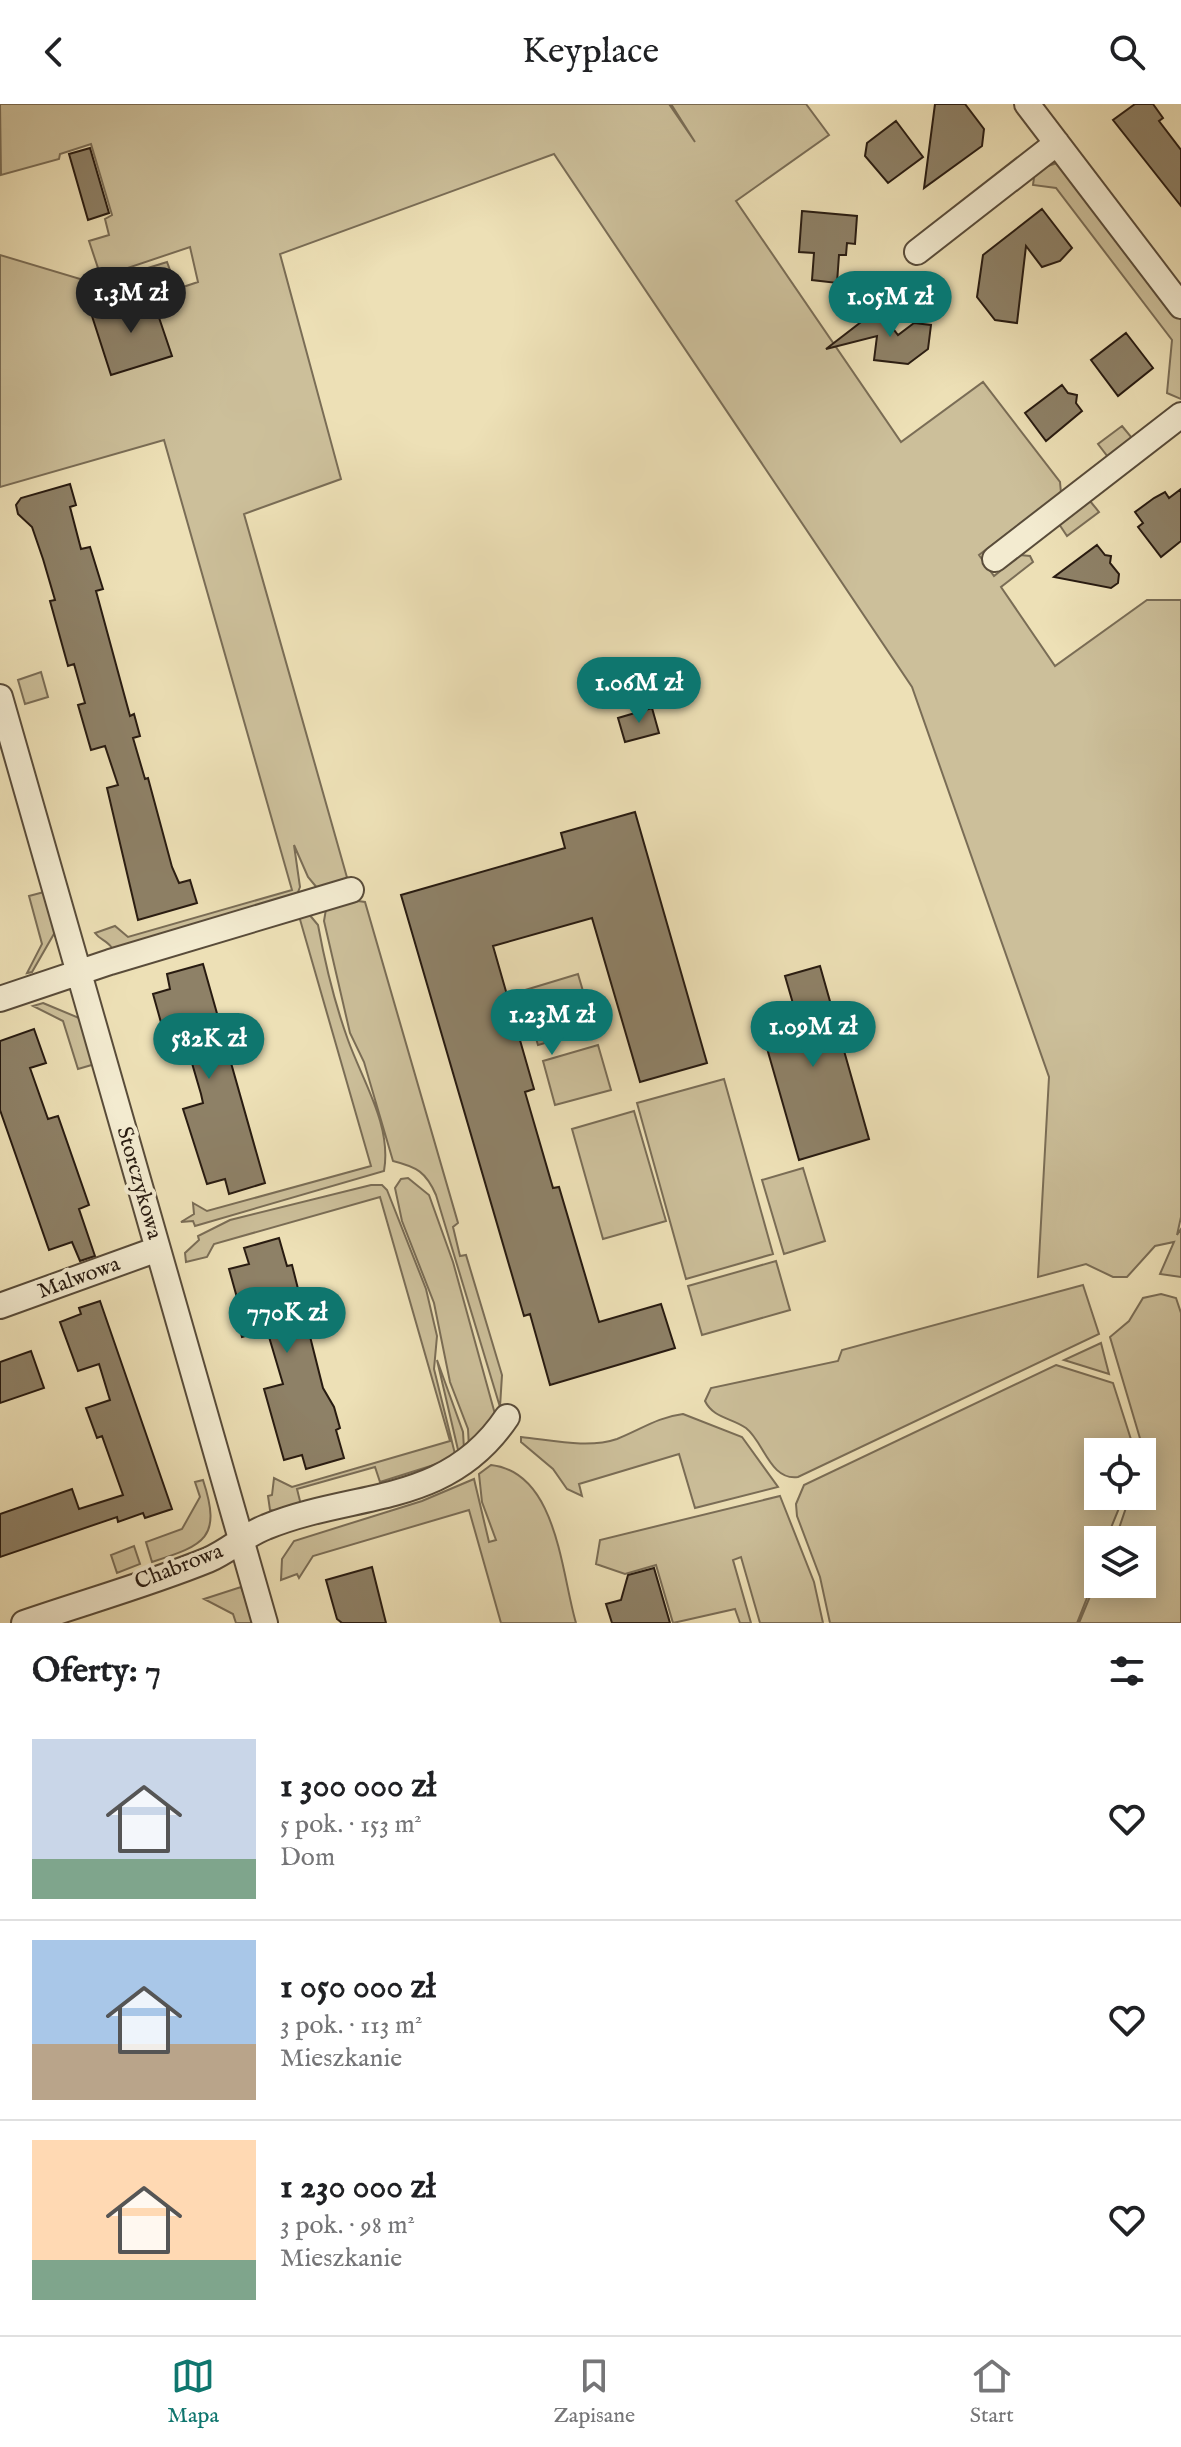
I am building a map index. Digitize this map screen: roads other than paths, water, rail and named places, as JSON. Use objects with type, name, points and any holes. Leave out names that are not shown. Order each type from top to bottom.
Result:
[{"type":"street","points":[[1027,104],[1181,306]]},
{"type":"street","points":[[917,252],[1057,143]]},
{"type":"street","points":[[995,559],[1181,415]]},
{"type":"street","name":"Storczykowa","points":[[0,697],[265,1623]]},
{"type":"street","points":[[0,999],[351,890]]},
{"type":"street","name":"Malwowa","points":[[0,1306],[158,1249]]},
{"type":"street","name":"Chabrowa","points":[[24,1623],[209,1559],[270,1525],[414,1489],[439,1478],[481,1451],[507,1417]]}]
